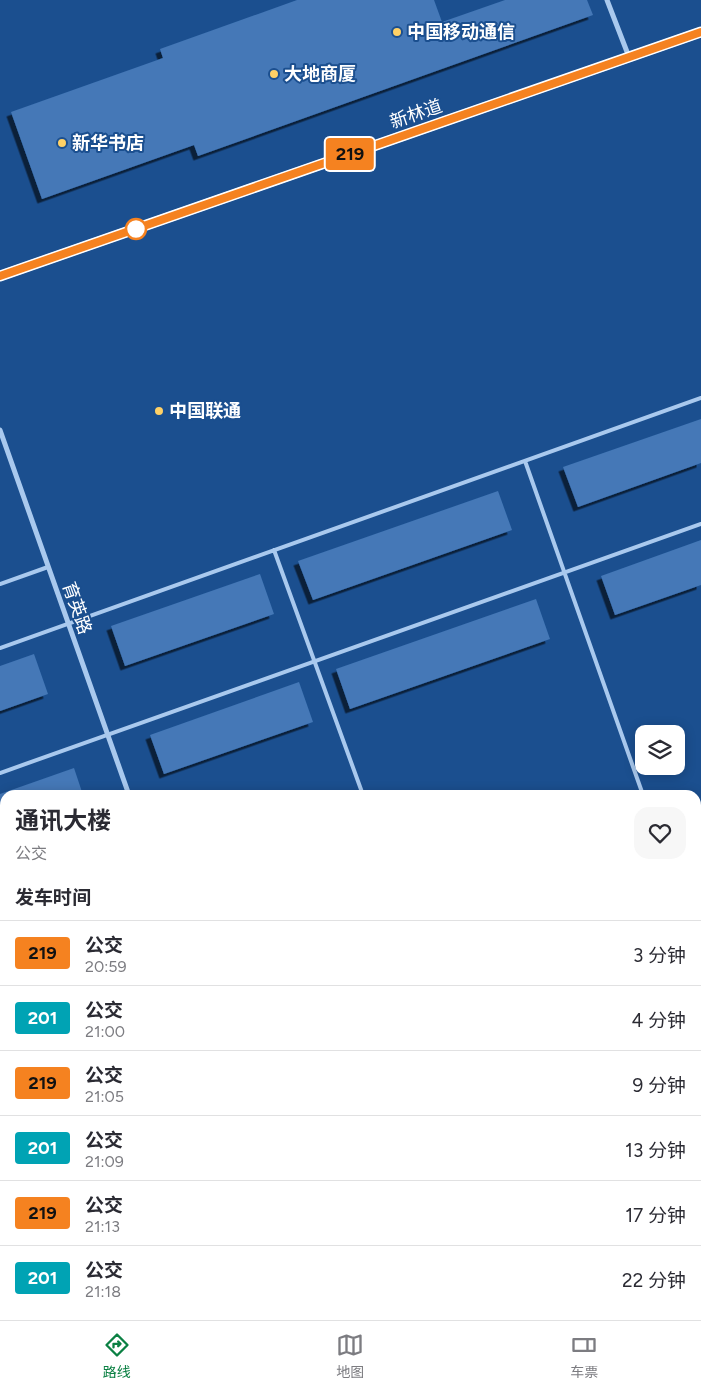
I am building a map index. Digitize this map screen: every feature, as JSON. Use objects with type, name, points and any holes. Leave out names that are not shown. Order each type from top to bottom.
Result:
[{"type":"street","points":[[606,0],[629,57]]},
{"type":"street","name":"新林道","points":[[0,276],[701,32]]},
{"type":"street","name":"育英路","points":[[0,430],[127,790]]},
{"type":"lane","points":[[0,648],[701,398]]},
{"type":"lane","points":[[525,461],[641,790]]},
{"type":"lane","points":[[0,773],[701,524]]},
{"type":"lane","points":[[274,550],[361,790]]},
{"type":"lane","points":[[0,584],[48,567]]},
{"type":"building","points":[[297,0],[434,0],[442,22],[505,0],[587,0],[593,15],[198,156],[194,145],[42,199],[11,112],[163,58],[160,49]]},
{"type":"building","points":[[701,419],[701,463],[578,507],[563,467]]},
{"type":"building","points":[[498,491],[512,530],[313,600],[298,561]]},
{"type":"building","points":[[701,540],[701,585],[615,615],[601,576]]},
{"type":"building","points":[[260,574],[274,614],[125,666],[111,626]]},
{"type":"building","points":[[536,599],[550,639],[350,709],[336,669]]},
{"type":"building","points":[[34,654],[48,694],[0,711],[0,666]]},
{"type":"building","points":[[299,682],[313,722],[164,774],[150,735]]},
{"type":"building","points":[[74,768],[81,790],[11,790]]},
{"type":"bus line","name":"219","points":[[0,276],[701,32]]},
{"type":"place","name":"中国移动通信","points":[[397,32]]},
{"type":"place","name":"大地商厦","points":[[274,74]]},
{"type":"place","name":"新华书店","points":[[62,143]]},
{"type":"place","name":"中国联通","points":[[159,411]]}]
